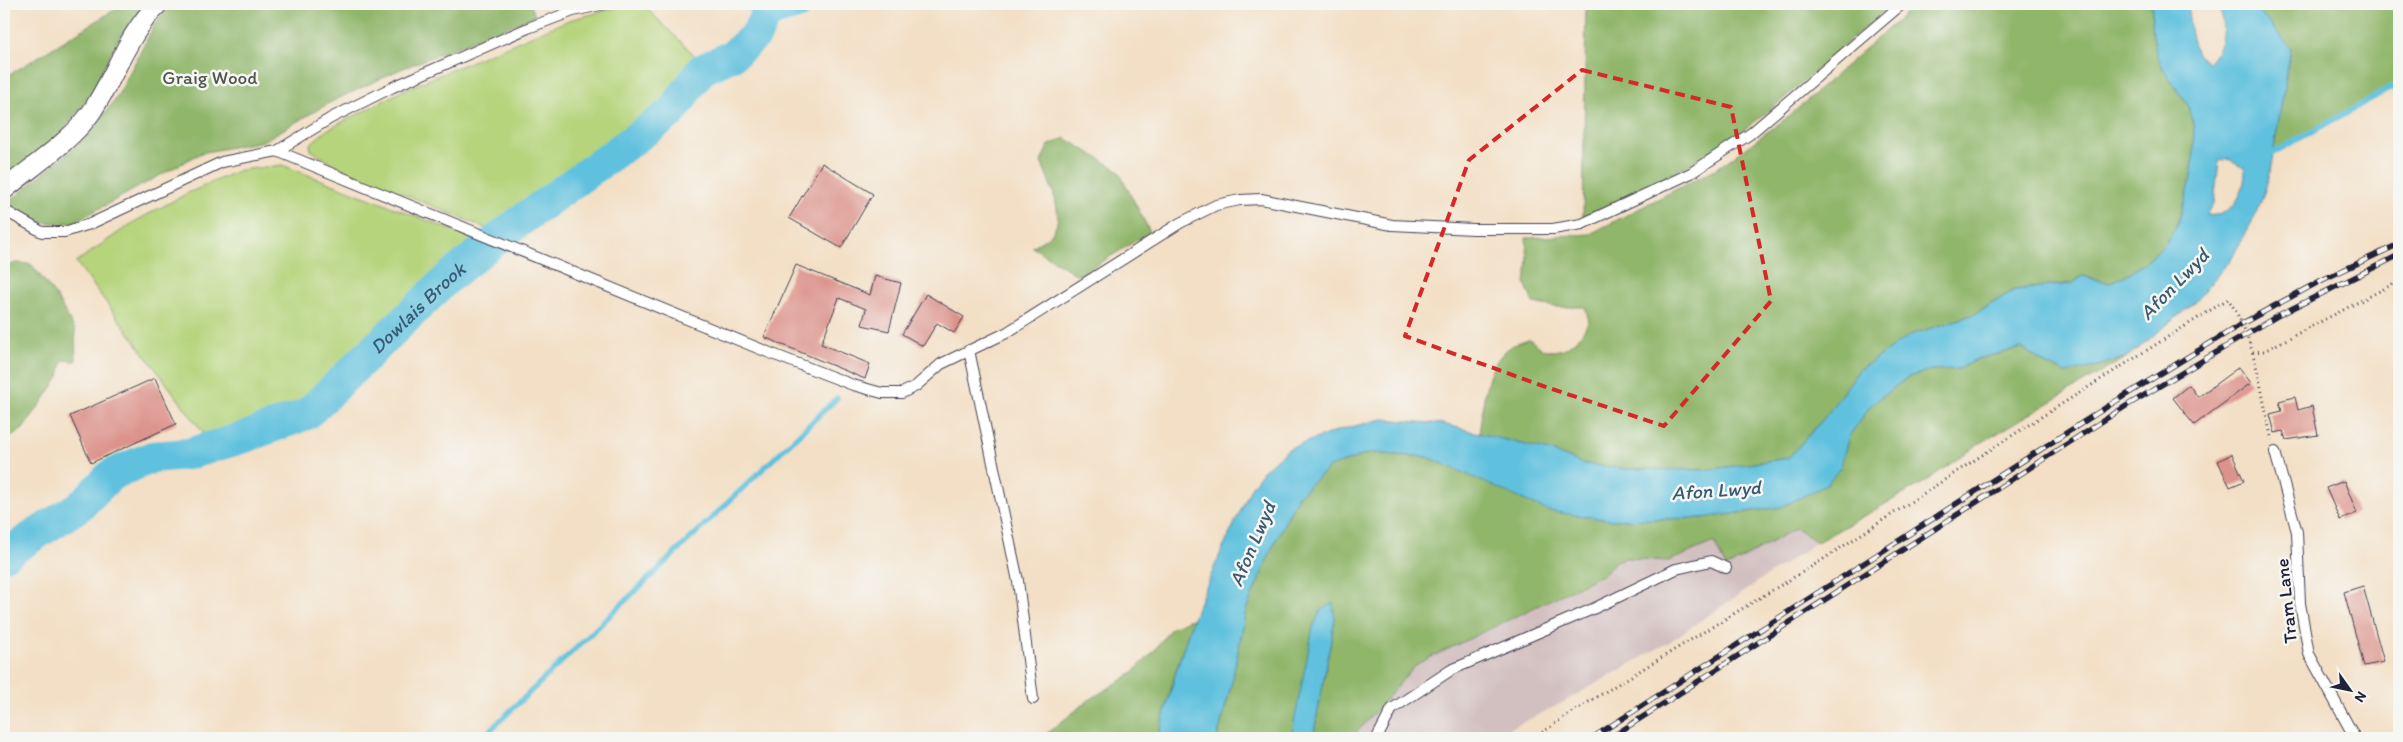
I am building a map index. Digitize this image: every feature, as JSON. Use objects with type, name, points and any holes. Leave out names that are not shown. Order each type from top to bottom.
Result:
[{"type":"street","points":[[4,190],[70,135],[89,115],[131,38],[158,4]]},
{"type":"lane","points":[[4,210],[42,232],[64,232],[90,224],[222,162],[277,150],[331,118],[393,87],[528,28],[574,11],[605,4]]},
{"type":"lane","points":[[277,150],[770,353],[853,385],[882,393],[902,393],[916,386],[941,364],[1006,333],[1180,223],[1216,205],[1232,201],[1261,199],[1392,225],[1553,230],[1582,224],[1691,173],[1750,134],[1902,4]]},
{"type":"lane","points":[[969,350],[1018,581],[1033,699]]},
{"type":"lane","name":"Tram Lane","points":[[2275,452],[2297,532],[2300,604],[2309,654],[2355,738]]},
{"type":"lane","points":[[1377,738],[1392,709],[1451,670],[1595,608],[1676,569],[1710,561],[1726,568]]},
{"type":"path","points":[[2253,352],[2264,351],[2399,281]]},
{"type":"path","points":[[1534,738],[1572,712],[1819,562],[2027,426],[2228,299],[2243,323],[2253,352],[2261,379],[2275,452]]},
{"type":"highlighted area","points":[[1582,70],[1731,107],[1771,301],[1664,426],[1543,386],[1405,336],[1469,160]]},
{"type":"shaded area","points":[[1796,528],[1817,542],[1669,642],[1562,703],[1491,738],[1352,738],[1417,664],[1606,574],[1615,561],[1626,558],[1669,561],[1714,542],[1726,568]]},
{"type":"green space","points":[[124,4],[149,4],[119,38],[87,100],[60,134],[4,176],[4,78]]},
{"type":"green space","name":"Graig Wood","points":[[173,4],[530,4],[535,16],[401,69],[331,102],[263,141],[201,153],[73,223],[42,223],[23,215],[9,202],[85,138],[116,99],[157,20]]},
{"type":"green space","points":[[631,4],[642,4],[707,67],[701,70],[672,112],[502,235],[336,166],[311,150],[310,144],[327,130],[406,89],[569,20]]},
{"type":"green space","points":[[1586,4],[1892,4],[1787,96],[1744,130],[1688,165],[1583,216]]},
{"type":"green space","points":[[1916,4],[2152,4],[2152,25],[2156,52],[2164,70],[2189,108],[2193,122],[2194,140],[2190,180],[2179,219],[2172,234],[2151,258],[2110,283],[2083,276],[2072,283],[2014,290],[1975,314],[1910,335],[1825,417],[1788,458],[1707,470],[1629,469],[1584,464],[1554,452],[1479,434],[1489,376],[1503,353],[1514,345],[1529,339],[1544,349],[1560,350],[1578,338],[1589,321],[1585,307],[1555,307],[1533,303],[1525,283],[1528,260],[1526,238],[1590,234],[1719,167],[1788,117]]},
{"type":"green space","points":[[2252,4],[2399,4],[2399,79],[2396,85],[2273,153],[2291,48]]},
{"type":"green space","points":[[1065,138],[1118,170],[1150,232],[1079,276],[1032,247],[1050,235],[1056,226],[1058,218],[1055,198],[1041,162],[1048,146]]},
{"type":"green space","points":[[282,165],[491,245],[449,277],[307,414],[213,446],[76,262],[134,222],[186,194],[240,170]]},
{"type":"green space","points":[[16,263],[31,264],[56,296],[75,330],[76,361],[63,360],[58,379],[23,429],[4,442],[4,267]]},
{"type":"green space","points":[[2022,348],[2045,364],[2091,368],[2127,357],[1976,446],[1923,483],[1817,542],[1796,528],[1726,568],[1714,542],[1669,561],[1626,558],[1615,561],[1606,573],[1417,664],[1352,738],[1313,738],[1335,618],[1291,738],[1217,738],[1232,682],[1246,610],[1273,546],[1298,496],[1329,467],[1371,453],[1428,457],[1459,470],[1610,520],[1703,518],[1781,507],[1840,468],[1849,436],[1872,403],[1908,377],[1931,370],[1959,369],[1977,359]]},
{"type":"green space","points":[[1193,618],[1158,738],[1041,738],[1089,700],[1130,675],[1154,651],[1171,628]]},
{"type":"water","name":"Afon Lwyd","points":[[2152,4],[2187,4],[2191,35],[2197,55],[2208,62],[2217,50],[2222,35],[2221,12],[2218,4],[2252,4],[2291,48],[2269,178],[2257,213],[2231,259],[2194,303],[2127,357],[2091,368],[2066,373],[2045,364],[2022,348],[1977,359],[1959,369],[1931,370],[1908,377],[1872,404],[1849,436],[1840,468],[1826,485],[1781,507],[1703,518],[1610,520],[1548,511],[1428,457],[1371,453],[1329,467],[1298,496],[1273,546],[1246,610],[1232,682],[1217,738],[1158,738],[1193,618],[1217,561],[1252,486],[1264,470],[1288,449],[1339,430],[1383,419],[1443,424],[1554,452],[1584,464],[1629,469],[1707,470],[1788,458],[1825,417],[1859,370],[1910,335],[1975,314],[2014,290],[2071,284],[2083,276],[2110,283],[2145,263],[2163,246],[2172,234],[2179,219],[2190,180],[2194,140],[2193,122],[2189,108],[2164,70],[2156,52]],"holes":[[[2229,159],[2245,168],[2243,186],[2236,202],[2224,213],[2207,215],[2214,203],[2219,161]]]},
{"type":"water","points":[[1333,603],[1335,618],[1313,738],[1291,738],[1313,627],[1321,610]]},
{"type":"building","points":[[822,163],[873,194],[841,248],[789,218]]},
{"type":"building","points":[[796,265],[870,295],[875,276],[901,283],[889,331],[862,325],[866,309],[839,298],[821,344],[870,364],[865,379],[764,337]]},
{"type":"building","points":[[926,294],[964,317],[954,333],[937,323],[923,346],[902,334]]},
{"type":"building","points":[[2239,367],[2251,383],[2194,425],[2173,398],[2189,385],[2198,397]]},
{"type":"building","points":[[155,378],[176,424],[91,463],[70,416]]},
{"type":"building","points":[[2295,397],[2298,410],[2312,406],[2318,435],[2286,440],[2283,431],[2275,433],[2270,414],[2282,411],[2279,401]]},
{"type":"building","points":[[2232,454],[2244,481],[2230,487],[2218,461]]},
{"type":"building","points":[[2344,481],[2357,513],[2340,520],[2326,488]]},
{"type":"building","points":[[2363,586],[2384,662],[2364,666],[2344,592]]},
{"type":"waterway","name":"Dowlais Brook","points":[[4,555],[81,505],[111,475],[152,457],[188,454],[245,437],[307,414],[449,277],[520,221],[672,112],[701,70],[733,55],[756,35],[767,13],[797,4]]},
{"type":"waterway","points":[[2273,153],[2396,85],[2399,98]]},
{"type":"waterway","points":[[482,738],[837,398]]},
{"type":"railway","points":[[1592,738],[2116,401],[2243,323],[2322,280],[2399,244]]},
{"type":"railway","points":[[1610,738],[2126,406],[2279,315],[2399,255]]}]
